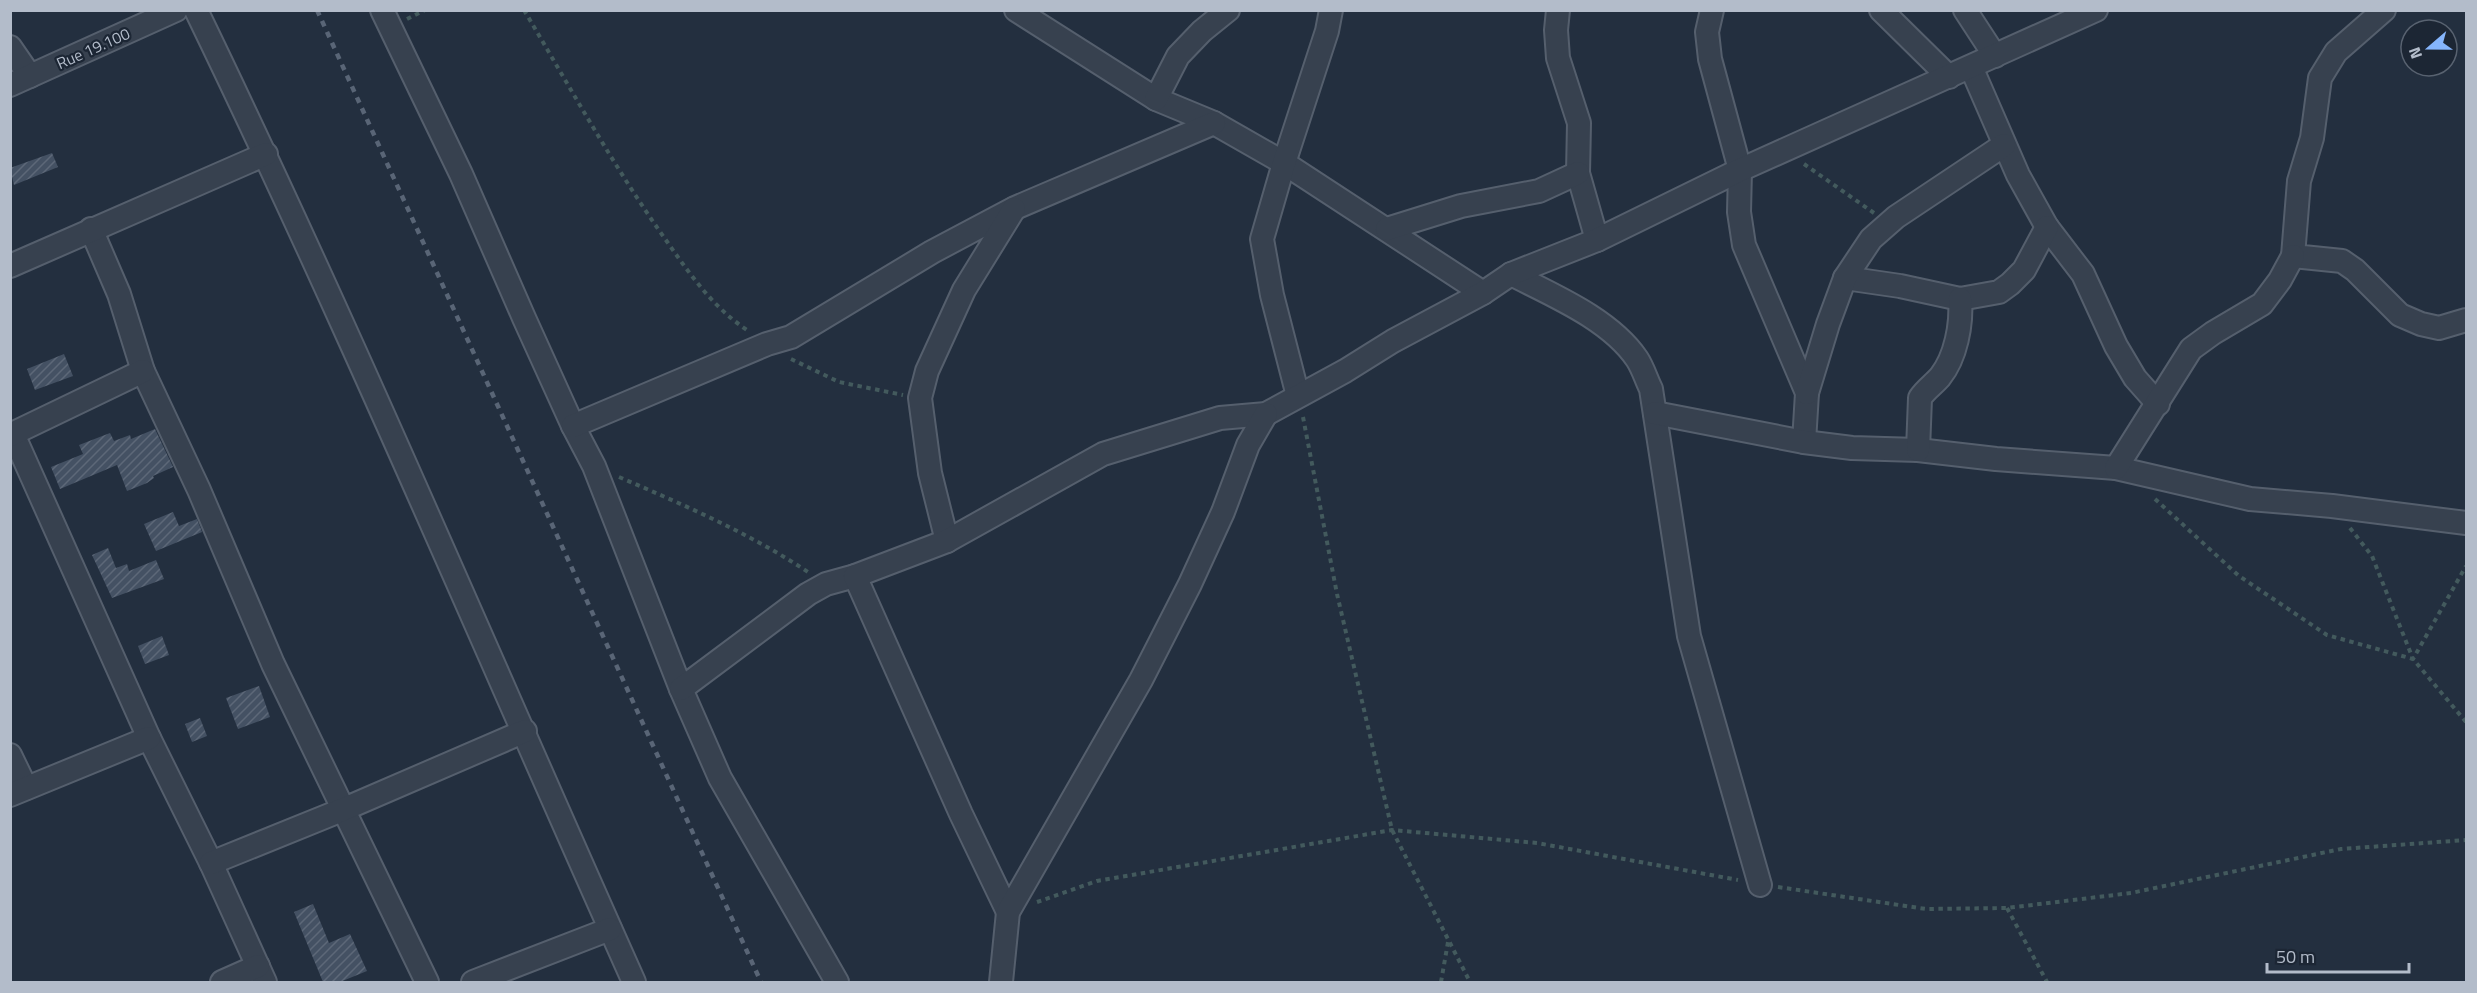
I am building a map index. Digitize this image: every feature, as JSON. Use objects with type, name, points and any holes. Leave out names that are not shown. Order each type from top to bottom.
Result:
[{"type":"street","name":"Rue 19.100","points":[[20,80],[176,10]]},
{"type":"street","points":[[196,10],[266,154],[525,731],[634,982]]},
{"type":"street","points":[[382,10],[461,174],[573,426],[594,466],[681,689],[720,778],[837,982]]},
{"type":"street","points":[[1156,99],[1178,56],[1202,31],[1228,10]]},
{"type":"street","points":[[1299,396],[1272,295],[1262,239],[1327,32],[1331,10]]},
{"type":"street","points":[[1558,10],[1556,30],[1558,58],[1579,123],[1578,173],[1597,240]]},
{"type":"street","points":[[1712,10],[1707,32],[1710,59],[1740,170],[1739,212],[1744,245],[1807,393]]},
{"type":"street","points":[[1881,10],[1949,77]]},
{"type":"street","points":[[1965,10],[1995,56]]},
{"type":"street","points":[[681,689],[776,617],[826,584],[855,576],[947,541],[1103,454],[1220,418],[1266,414],[1345,371],[1393,341],[1483,293],[1510,274],[1597,240],[1740,170],[2096,10]]},
{"type":"street","points":[[2116,468],[2191,349],[2212,333],[2262,304],[2280,280],[2293,256],[2299,181],[2312,138],[2320,78],[2336,52],[2384,10]]},
{"type":"street","points":[[1024,13],[1156,99],[1214,123],[1284,163],[1483,293]]},
{"type":"street","points":[[10,47],[20,80]]},
{"type":"street","points":[[1971,67],[2018,175],[2047,227],[2084,274],[2116,346],[2135,378],[2158,404]]},
{"type":"street","points":[[573,426],[767,344],[791,337],[922,257],[1015,208],[1214,123]]},
{"type":"street","points":[[1804,442],[1807,393],[1828,324],[1845,278],[1870,239],[1941,186],[2004,145]]},
{"type":"street","points":[[10,266],[266,154]]},
{"type":"street","points":[[1387,229],[1461,206],[1539,191],[1578,173]]},
{"type":"street","points":[[947,541],[930,473],[920,398],[927,371],[964,290],[1015,208]]},
{"type":"street","points":[[1845,278],[1900,286],[1960,299],[1999,292],[2024,270],[2047,227]]},
{"type":"street","points":[[91,229],[119,294],[142,371],[199,490],[273,664],[427,982]]},
{"type":"street","points":[[2293,256],[2342,261],[2355,270],[2400,315],[2421,324],[2439,328],[2466,320]]},
{"type":"street","points":[[1510,274],[1574,306],[1611,332],[1637,359],[1651,389],[1689,636],[1760,885]]},
{"type":"street","points":[[1918,450],[1920,398],[1942,374],[1959,336],[1960,299]]},
{"type":"street","points":[[142,371],[12,434],[149,738],[211,863],[261,974],[222,982]]},
{"type":"street","points":[[1655,413],[1804,442],[1852,448],[1918,450],[1996,459],[2116,468],[2250,499],[2332,506],[2466,523]]},
{"type":"street","points":[[1001,982],[1008,912],[1147,670],[1223,512],[1248,445],[1266,414]]},
{"type":"street","points":[[855,576],[1008,912]]},
{"type":"street","points":[[211,863],[342,810],[525,731]]},
{"type":"street","points":[[10,755],[18,791],[149,738]]},
{"type":"street","points":[[473,982],[610,929]]},
{"type":"path","points":[[524,10],[638,202],[694,279],[728,317],[788,358],[839,382],[920,398]]},
{"type":"path","points":[[1783,151],[1856,199],[1875,214],[1884,228]]},
{"type":"path","points":[[1299,396],[1336,594],[1392,830],[1470,982]]},
{"type":"path","points":[[594,466],[698,511],[777,552],[826,584]]},
{"type":"path","points":[[2152,497],[2239,576],[2327,635],[2413,659]]},
{"type":"path","points":[[2332,506],[2372,556],[2413,659],[2466,723]]},
{"type":"path","points":[[2413,659],[2466,566]]},
{"type":"path","points":[[1008,912],[1097,881],[1392,830],[1537,843],[1760,885],[1926,909],[2007,908],[2131,893],[2341,849],[2466,840]]},
{"type":"path","points":[[2007,908],[2047,982]]},
{"type":"path","points":[[1441,982],[1448,940]]},
{"type":"building","points":[[52,153],[58,167],[14,185],[10,168]]},
{"type":"building","points":[[64,354],[73,376],[35,390],[27,369]]},
{"type":"building","points":[[155,429],[173,467],[153,476],[154,478],[147,483],[127,491],[117,465],[60,489],[51,467],[83,454],[79,445],[110,433],[114,441],[130,435],[131,439]]},
{"type":"building","points":[[173,512],[179,526],[197,519],[202,532],[156,551],[144,524]]},
{"type":"building","points":[[108,548],[116,568],[127,564],[129,571],[156,560],[164,579],[112,598],[92,555]]},
{"type":"building","points":[[162,636],[169,655],[145,664],[138,646]]},
{"type":"building","points":[[259,686],[270,717],[238,729],[226,698]]},
{"type":"building","points":[[200,718],[207,736],[192,742],[185,724]]},
{"type":"building","points":[[313,904],[329,943],[350,934],[367,971],[340,982],[323,982],[294,912]]},
{"type":"railway","points":[[317,10],[761,982]]}]
